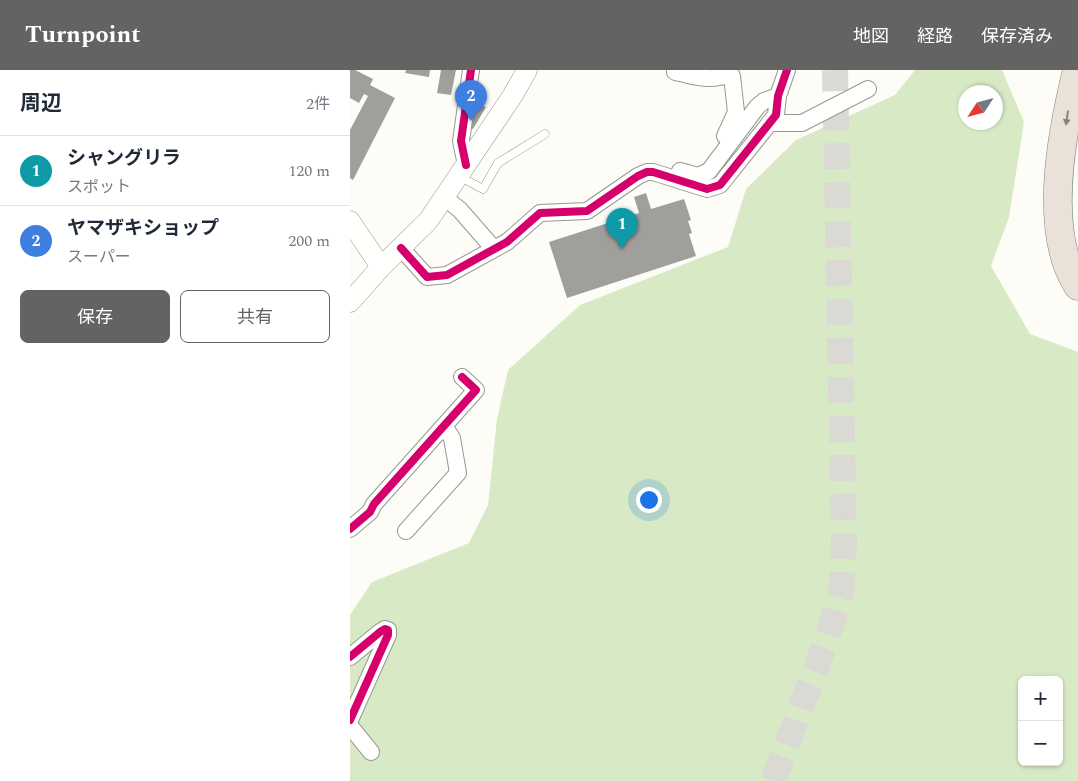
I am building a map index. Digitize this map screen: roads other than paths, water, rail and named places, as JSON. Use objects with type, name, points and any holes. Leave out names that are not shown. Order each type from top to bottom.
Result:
[{"type":"highway","points":[[1077,70],[1070,99],[1059,171],[1058,200],[1060,232],[1066,262],[1078,286]]},
{"type":"street","points":[[467,173],[461,141],[471,70]]},
{"type":"street","points":[[350,302],[381,267],[428,220],[444,198],[467,173],[527,70]]},
{"type":"street","points":[[401,248],[427,277],[447,275],[507,242],[540,213],[587,211],[646,172],[653,172],[707,189],[720,185],[776,115],[778,96],[786,70]]},
{"type":"street","points":[[675,72],[708,78],[716,78],[723,72],[732,76],[736,112],[725,136],[732,140]]},
{"type":"street","points":[[769,123],[802,123],[868,89]]},
{"type":"street","points":[[659,164],[698,176],[709,171],[757,107],[764,101],[778,96]]},
{"type":"street","points":[[444,198],[460,210],[494,249]]},
{"type":"street","points":[[350,221],[381,267]]},
{"type":"street","points":[[350,530],[370,512],[374,504],[476,390],[462,377]]},
{"type":"street","points":[[406,531],[458,473],[452,438],[444,426]]},
{"type":"street","points":[[350,657],[380,632],[385,629],[388,630],[388,634],[350,720]]},
{"type":"street","points":[[350,726],[371,752]]},
{"type":"lane","points":[[467,173],[483,188],[498,163],[545,134]]},
{"type":"tunnel","points":[[773,781],[825,644],[841,593],[844,541],[835,70]]},
{"type":"place","name":"ヤマザキショップ","points":[[471,121]]},
{"type":"place","name":"シャングリラ","points":[[622,249]]}]
